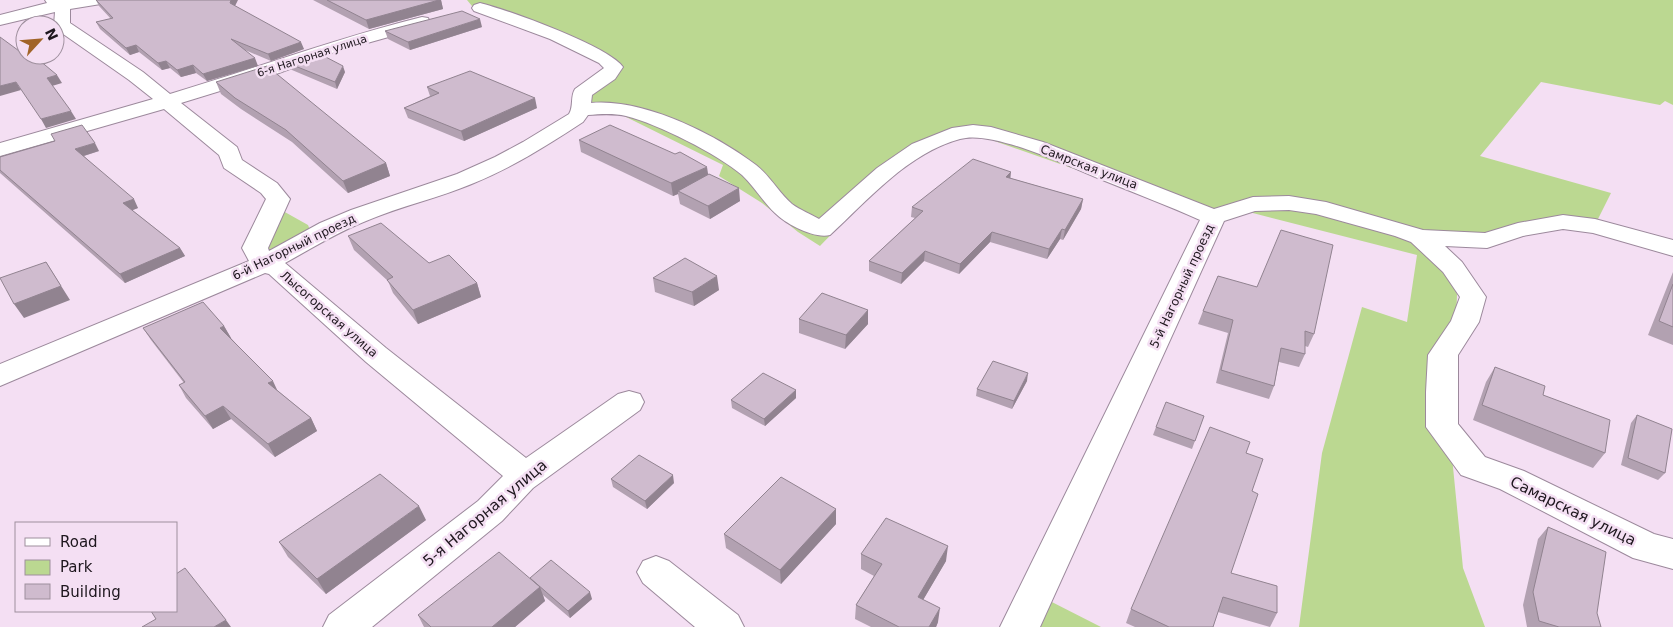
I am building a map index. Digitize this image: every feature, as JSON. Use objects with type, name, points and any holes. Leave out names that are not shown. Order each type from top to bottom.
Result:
[{"type":"street","points":[[0,20],[57,3],[101,0]]},
{"type":"street","points":[[510,0],[469,9],[556,35],[582,50],[605,59],[614,67],[608,76],[582,93],[581,110]]},
{"type":"street","points":[[57,3],[63,12],[62,25],[136,76],[229,152],[232,163],[269,188],[278,199],[255,248],[264,264]]},
{"type":"street","name":"6-я Нагорная улица","points":[[0,150],[167,102],[273,69],[329,48],[434,18]]},
{"type":"street","name":"Самрская улица","points":[[581,110],[603,108],[627,110],[658,120],[720,150],[750,171],[784,209],[820,230],[897,163],[937,139],[961,131],[984,133],[1035,146],[1213,217]]},
{"type":"street","name":"6-й Нагорный проезд","points":[[0,376],[264,264],[336,225],[465,179],[503,162],[531,147],[576,118],[581,110]]},
{"type":"street","name":"5-й Нагорный проезд","points":[[1020,627],[1209,230],[1213,217],[1253,204],[1289,203],[1318,207],[1420,237],[1453,267],[1473,297],[1464,322],[1443,355],[1442,427],[1473,466]]},
{"type":"street","points":[[1420,237],[1487,241],[1518,230],[1563,222],[1595,226],[1673,248]]},
{"type":"street","name":"Лысогорская улица","points":[[264,264],[278,269],[376,355],[515,468],[522,479]]},
{"type":"street","name":"5-я Нагорная улица","points":[[343,627],[490,511],[522,479],[629,402]]},
{"type":"street","name":"Самарская улица","points":[[1473,466],[1512,480],[1646,547],[1673,554]]},
{"type":"street","points":[[656,572],[724,627]]},
{"type":"green space","points":[[467,0],[1673,0],[1673,105],[1665,101],[1660,105],[1541,82],[1480,156],[1611,193],[1596,223],[1493,231],[1473,235],[1437,234],[1318,203],[1205,209],[1177,205],[983,137],[964,135],[944,141],[924,151],[905,165],[868,197],[820,246],[798,232],[762,203],[719,176],[723,165],[620,114],[597,114],[587,104],[589,93],[618,67],[489,9],[472,6]]},
{"type":"green space","points":[[1288,207],[1401,233],[1447,267],[1457,294],[1452,457],[1463,568],[1485,627],[1299,627],[1322,453],[1362,307],[1407,322],[1417,255],[1245,211]]},
{"type":"green space","points":[[283,211],[308,225],[310,230],[279,248],[269,249],[264,246]]},
{"type":"green space","points":[[1044,598],[1101,627],[1030,627]]},
{"type":"building","points":[[96,0],[231,0],[230,3],[301,42],[268,54],[231,39],[255,58],[203,74],[193,65],[177,70],[166,61],[158,63],[136,45],[126,48],[96,22],[113,18]]},
{"type":"building","points":[[327,0],[439,0],[366,20]]},
{"type":"building","points":[[462,11],[480,19],[408,42],[385,31]]},
{"type":"building","points":[[0,37],[15,48],[15,65],[45,65],[57,75],[47,78],[71,111],[41,119],[16,82],[0,86]]},
{"type":"building","points":[[320,54],[343,66],[335,82],[290,64]]},
{"type":"building","points":[[267,66],[386,163],[343,181],[286,130],[235,98],[216,82]]},
{"type":"building","points":[[470,71],[535,98],[461,131],[404,108],[439,93],[427,87]]},
{"type":"building","points":[[82,125],[95,143],[75,149],[134,199],[123,203],[180,248],[120,274],[0,170],[0,157],[55,141],[51,134]]},
{"type":"building","points":[[610,125],[675,154],[680,152],[707,167],[671,183],[579,140]]},
{"type":"building","points":[[973,159],[1011,172],[1006,177],[1083,199],[1065,230],[1062,229],[1049,249],[992,232],[960,264],[925,251],[902,273],[869,261],[923,211],[912,207]]},
{"type":"building","points":[[709,174],[739,188],[708,206],[678,191]]},
{"type":"building","points":[[381,223],[429,263],[449,255],[477,283],[413,310],[387,280],[393,277],[348,236]]},
{"type":"building","points":[[1281,230],[1333,245],[1314,334],[1305,331],[1305,354],[1281,348],[1274,386],[1221,370],[1233,320],[1203,311],[1218,276],[1257,287]]},
{"type":"building","points":[[685,258],[717,276],[692,292],[653,278]]},
{"type":"building","points":[[46,262],[61,286],[14,304],[0,278]]},
{"type":"building","points":[[1673,284],[1673,327],[1659,321]]},
{"type":"building","points":[[822,293],[868,310],[846,335],[799,319]]},
{"type":"building","points":[[203,302],[224,326],[220,328],[273,381],[268,383],[311,418],[268,444],[223,406],[205,416],[179,385],[185,382],[143,328]]},
{"type":"building","points":[[993,361],[1028,373],[1014,401],[977,389]]},
{"type":"building","points":[[1495,367],[1545,386],[1543,395],[1610,420],[1605,453],[1482,405]]},
{"type":"building","points":[[763,373],[796,390],[764,419],[731,400]]},
{"type":"building","points":[[1166,402],[1204,416],[1195,441],[1156,427]]},
{"type":"building","points":[[1637,415],[1672,429],[1665,473],[1628,458]]},
{"type":"building","points":[[1210,427],[1250,442],[1246,453],[1263,459],[1252,491],[1258,494],[1231,573],[1277,586],[1277,613],[1223,597],[1213,627],[1169,627],[1131,609]]},
{"type":"building","points":[[639,455],[673,475],[645,501],[611,479]]},
{"type":"building","points":[[380,474],[419,506],[317,579],[279,542]]},
{"type":"building","points":[[781,477],[836,509],[780,570],[724,534]]},
{"type":"building","points":[[886,518],[948,546],[918,597],[940,608],[929,627],[899,627],[856,605],[882,564],[861,554]]},
{"type":"building","points":[[1548,527],[1606,552],[1597,613],[1601,627],[1559,627],[1539,621],[1533,592]]},
{"type":"building","points":[[499,552],[540,587],[492,627],[431,627],[418,615]]},
{"type":"building","points":[[551,560],[590,592],[568,611],[530,578]]},
{"type":"building","points":[[185,568],[226,620],[214,627],[142,627],[156,619],[152,612],[178,612],[178,573]]}]
